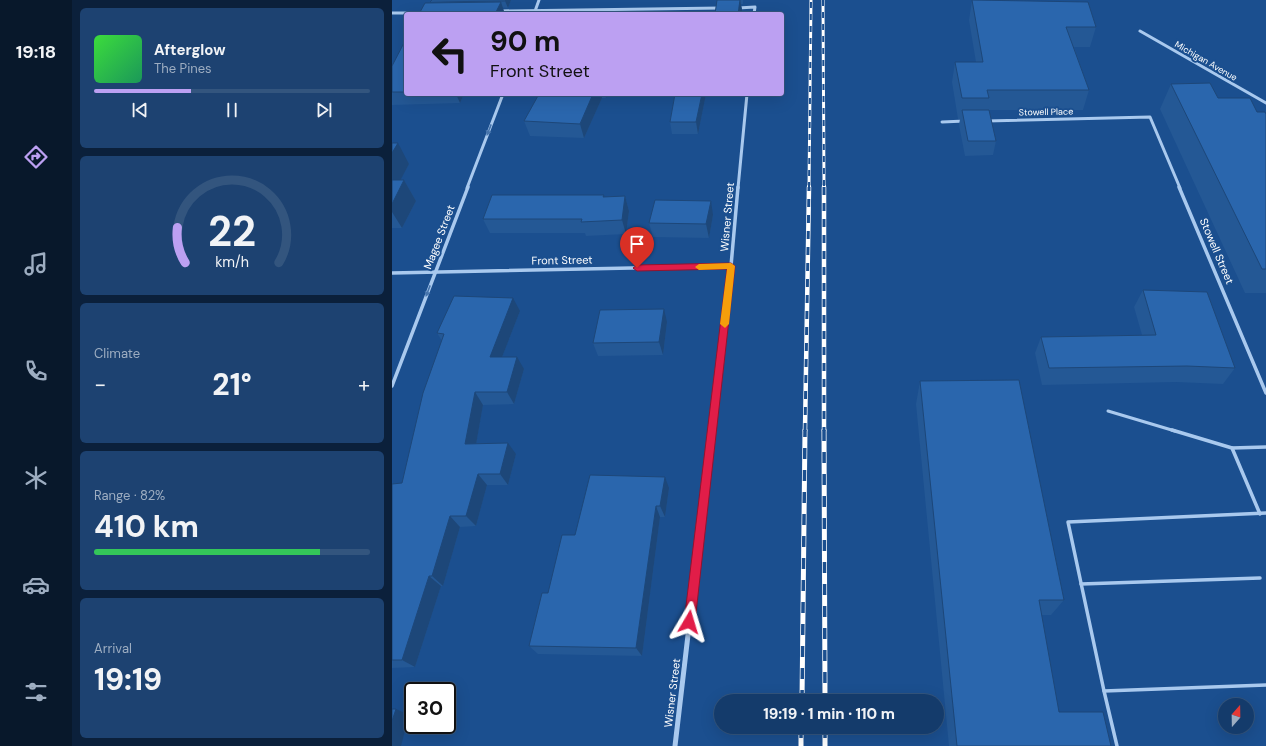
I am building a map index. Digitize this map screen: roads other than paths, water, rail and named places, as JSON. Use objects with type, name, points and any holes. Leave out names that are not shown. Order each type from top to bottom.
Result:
[{"type":"street","points":[[534,12],[539,0]]},
{"type":"street","points":[[494,11],[534,12],[723,8]]},
{"type":"street","points":[[731,8],[755,8],[754,12]]},
{"type":"street","points":[[392,13],[404,13]]},
{"type":"street","name":"Michigan Avenue","points":[[1140,31],[1266,103]]},
{"type":"street","name":"Magee Street","points":[[392,386],[502,96]]},
{"type":"street","name":"Wisner Street","points":[[675,746],[731,266],[747,96]]},
{"type":"street","name":"Stowell Place","points":[[980,121],[1150,117]]},
{"type":"street","name":"Stowell Street","points":[[1150,117],[1266,393]]},
{"type":"street","points":[[942,122],[973,121]]},
{"type":"street","name":"Front Street","points":[[392,273],[731,266]]},
{"type":"lane","points":[[1108,411],[1232,448],[1266,447]]},
{"type":"lane","points":[[1232,448],[1260,514]]},
{"type":"lane","points":[[1117,746],[1068,522],[1266,513]]},
{"type":"lane","points":[[1081,584],[1260,578]]},
{"type":"lane","points":[[1104,691],[1266,685]]},
{"type":"railway","points":[[809,188],[811,0]]},
{"type":"railway","points":[[823,0],[824,188]]},
{"type":"railway","points":[[805,431],[809,187]]},
{"type":"railway","points":[[824,188],[824,430]]},
{"type":"railway","points":[[802,694],[805,430]]},
{"type":"railway","points":[[824,430],[825,694]]},
{"type":"railway","points":[[801,734],[801,746]]},
{"type":"railway","points":[[825,734],[825,746]]}]
